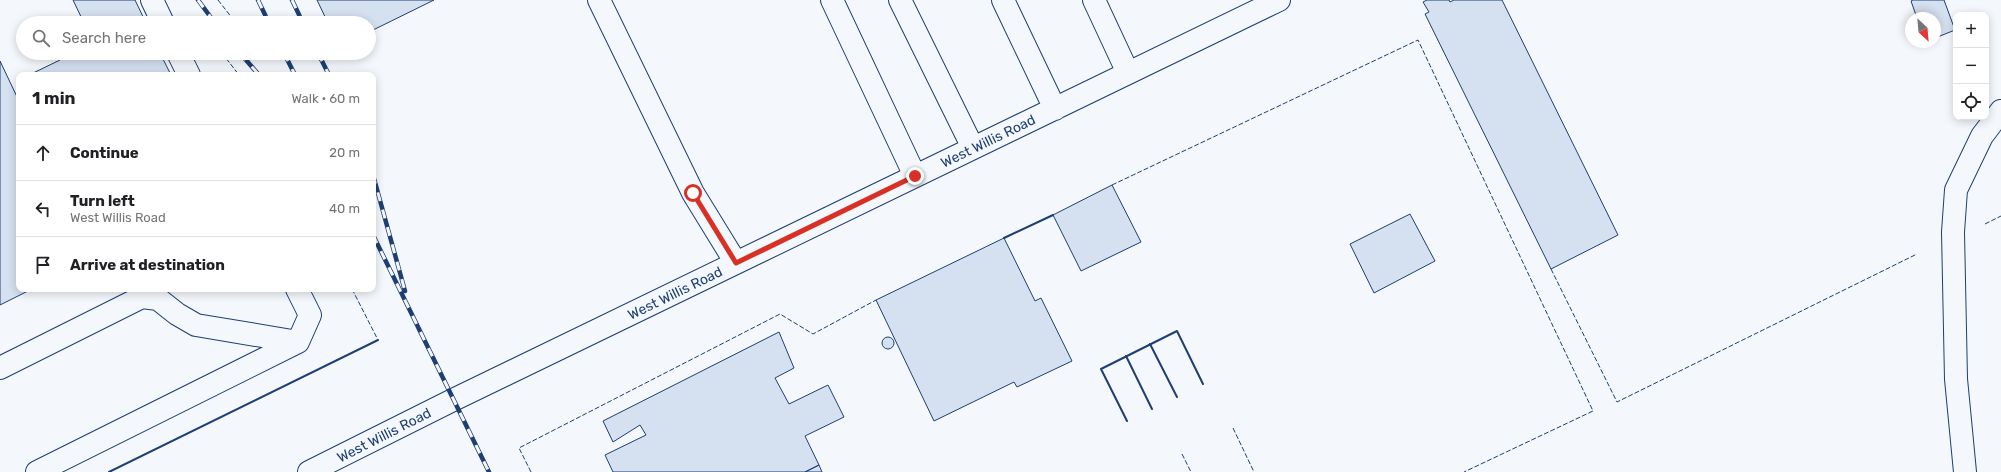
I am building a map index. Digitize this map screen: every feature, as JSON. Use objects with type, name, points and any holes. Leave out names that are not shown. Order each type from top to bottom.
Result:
[{"type":"street","points":[[152,0],[160,16]]},
{"type":"street","points":[[599,0],[693,193],[736,263]]},
{"type":"street","points":[[832,0],[915,176]]},
{"type":"street","points":[[900,0],[973,148]]},
{"type":"street","points":[[1003,0],[1055,108]]},
{"type":"street","points":[[1094,0],[1128,73]]},
{"type":"street","name":"West Willis Road","points":[[309,472],[454,400],[1280,0]]},
{"type":"street","points":[[182,60],[188,72]]},
{"type":"street","points":[[1965,472],[1956,379],[1953,232],[1956,190],[1982,136],[2001,111]]},
{"type":"street","points":[[37,472],[298,342],[310,315],[298,292]]},
{"type":"street","points":[[0,368],[142,297],[158,299],[177,314],[196,325],[298,342]]},
{"type":"building","points":[[73,0],[135,0],[143,16],[81,16]]},
{"type":"building","points":[[317,0],[434,0],[376,29],[376,16],[325,16]]},
{"type":"building","points":[[1427,0],[1449,0],[1450,2],[1454,0],[1502,0],[1618,235],[1551,269],[1425,14],[1429,12],[1423,2]]},
{"type":"building","points":[[1944,0],[1953,25],[1953,31],[1941,36],[1941,12],[1915,12],[1911,1]]},
{"type":"building","points":[[60,60],[164,60],[170,72],[35,72]]},
{"type":"building","points":[[0,61],[16,95],[16,292],[26,292],[0,305]]},
{"type":"building","points":[[1112,185],[1141,242],[1081,271],[1053,215]]},
{"type":"building","points":[[1410,214],[1435,261],[1374,293],[1350,244]]},
{"type":"building","points":[[1004,238],[1035,301],[1041,298],[1072,361],[1017,387],[1014,382],[934,421],[876,300]]},
{"type":"building","points":[[779,332],[794,368],[775,378],[789,404],[828,385],[844,417],[805,436],[819,465],[805,472],[613,472],[605,455],[646,435],[640,425],[613,442],[603,421]]},
{"type":"building","points":[[888,337],[892,339],[894,343],[892,347],[888,349],[884,347],[882,343],[884,339]]},
{"type":"building","points":[[819,465],[822,472],[805,472]]},
{"type":"railway","points":[[198,0],[210,16]]},
{"type":"railway","points":[[258,0],[266,16]]},
{"type":"railway","points":[[292,0],[300,16]]},
{"type":"railway","points":[[246,60],[256,72]]},
{"type":"railway","points":[[288,60],[294,72]]},
{"type":"railway","points":[[322,60],[328,72]]},
{"type":"railway","points":[[376,186],[405,291]]},
{"type":"railway","points":[[376,241],[489,472]]},
{"type":"fence","points":[[218,0],[231,16]]},
{"type":"fence","points":[[1112,185],[1418,40],[1593,411],[1464,472]]},
{"type":"fence","points":[[227,60],[237,72]]},
{"type":"fence","points":[[1985,224],[2001,216]]},
{"type":"fence","points":[[1551,269],[1617,402],[1917,254]]},
{"type":"fence","points":[[354,292],[378,340]]},
{"type":"fence","points":[[531,472],[519,448],[780,314],[813,334],[876,300]]},
{"type":"fence","points":[[1233,428],[1254,472]]},
{"type":"fence","points":[[1182,454],[1191,472]]},
{"type":"wall","points":[[1004,238],[1053,215]]},
{"type":"wall","points":[[1127,421],[1101,369],[1177,331],[1203,384]]},
{"type":"wall","points":[[109,472],[378,340]]},
{"type":"wall","points":[[1150,344],[1177,397]]},
{"type":"wall","points":[[1126,356],[1152,409]]},
{"type":"route","points":[[693,193],[736,263],[915,176]]}]
